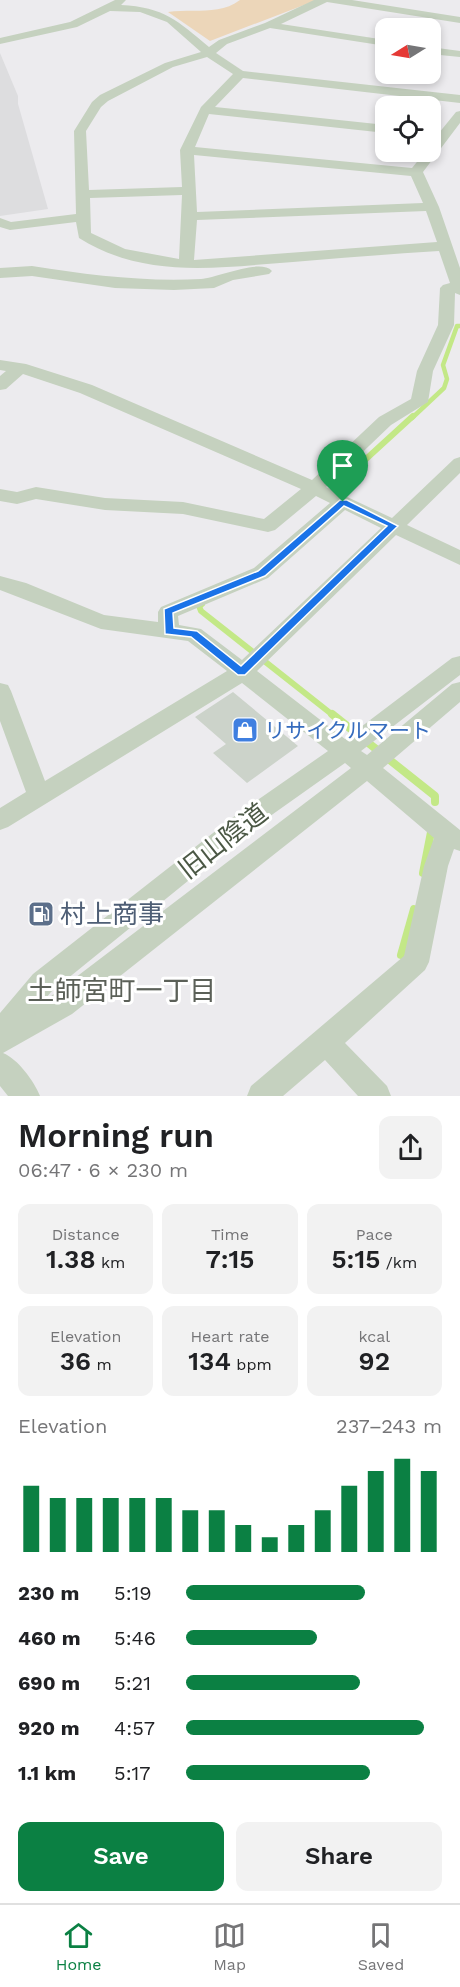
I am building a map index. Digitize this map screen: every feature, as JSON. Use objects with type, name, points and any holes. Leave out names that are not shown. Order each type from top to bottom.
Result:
[{"type":"street","points":[[0,41],[73,26],[123,0]]},
{"type":"street","points":[[323,0],[269,25],[223,42],[209,52],[169,65],[104,98],[96,105],[80,131],[84,235],[98,245],[158,261],[186,265],[446,246]]},
{"type":"street","points":[[331,0],[460,20]]},
{"type":"street","points":[[111,8],[135,8],[156,13],[171,20],[240,74],[460,99]]},
{"type":"street","points":[[269,25],[375,41]]},
{"type":"street","points":[[441,51],[460,54]]},
{"type":"street","points":[[186,265],[190,216],[186,150],[206,110],[240,74]]},
{"type":"street","points":[[206,110],[375,128]]},
{"type":"street","points":[[441,131],[460,115]]},
{"type":"street","points":[[186,150],[416,172]]},
{"type":"street","points":[[416,172],[422,162]]},
{"type":"street","points":[[0,495],[17,498],[36,493],[105,504],[183,508],[268,526],[314,488],[385,421],[419,402],[425,370],[446,325],[448,288],[459,289],[432,207],[416,172]]},
{"type":"street","points":[[81,194],[187,191]]},
{"type":"street","points":[[190,216],[432,207]]},
{"type":"street","points":[[0,222],[10,226],[83,218]]},
{"type":"street","points":[[0,273],[32,271],[115,283],[174,285],[214,283],[228,276],[385,256],[394,249]]},
{"type":"street","points":[[0,365],[20,368],[86,389],[314,488],[460,558]]},
{"type":"street","points":[[0,385],[20,368]]},
{"type":"street","points":[[0,820],[242,672],[460,463]]},
{"type":"street","points":[[169,631],[168,612],[261,573],[343,502]]},
{"type":"street","points":[[0,583],[18,588],[101,622],[194,634],[454,838],[436,866],[416,962],[261,1096]]},
{"type":"street","name":"旧山陰道","points":[[0,1033],[42,983],[244,822],[345,751],[460,664]]},
{"type":"street","points":[[0,1041],[63,1005],[367,768],[460,690]]},
{"type":"street","points":[[0,691],[39,796]]},
{"type":"street","points":[[326,1042],[378,1096]]},
{"type":"street","points":[[0,1065],[26,1096]]},
{"type":"shaded area","points":[[240,0],[317,0],[210,41],[168,12],[215,10]]},
{"type":"shaded area","points":[[0,53],[18,96],[18,104],[48,209],[0,216]]},
{"type":"building","name":"リサイクルマート","points":[[233,692],[298,746],[247,783],[213,753],[226,744],[195,717]]},
{"type":"waterway","points":[[412,418],[444,388],[447,379],[443,365],[457,326],[460,326]]},
{"type":"waterway","points":[[337,498],[343,480],[413,416]]},
{"type":"waterway","points":[[202,604],[199,606],[201,611],[334,716]]},
{"type":"waterway","points":[[332,714],[435,796],[435,802]]},
{"type":"waterway","points":[[423,873],[432,827]]},
{"type":"waterway","points":[[401,955],[414,909]]},
{"type":"place","name":"リサイクルマート","points":[[245,730]]},
{"type":"place","name":"村上商事","points":[[41,914]]},
{"type":"district","name":"土師宮町一丁目","points":[[122,991]]},
{"type":"route","points":[[343,502],[393,526],[242,672],[194,634],[169,631],[168,612],[261,573],[343,502]]}]
